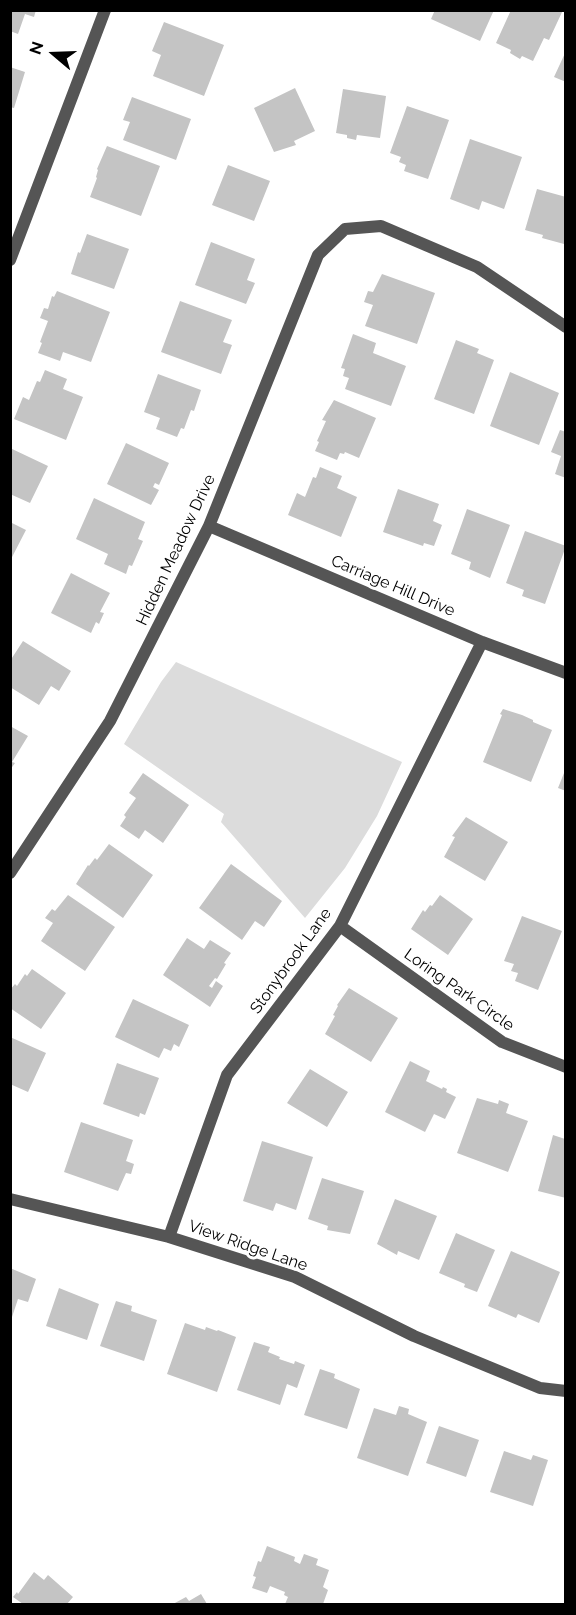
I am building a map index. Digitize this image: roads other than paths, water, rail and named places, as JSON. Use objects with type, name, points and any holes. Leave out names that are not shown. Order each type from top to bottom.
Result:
[{"type":"street","points":[[10,260],[105,10]]},
{"type":"street","name":"Hidden Meadow Drive","points":[[10,873],[110,722],[209,526],[318,255],[345,229],[381,226],[477,267],[566,327]]},
{"type":"street","name":"Carriage Hill Drive","points":[[209,526],[482,642],[566,673]]},
{"type":"street","name":"Stonybrook Lane","points":[[169,1237],[227,1074],[340,926],[482,642]]},
{"type":"street","name":"Loring Park Circle","points":[[340,926],[501,1042],[566,1067]]},
{"type":"street","name":"View Ridge Lane","points":[[10,1199],[169,1237],[295,1277],[414,1336],[540,1388],[566,1391]]}]
